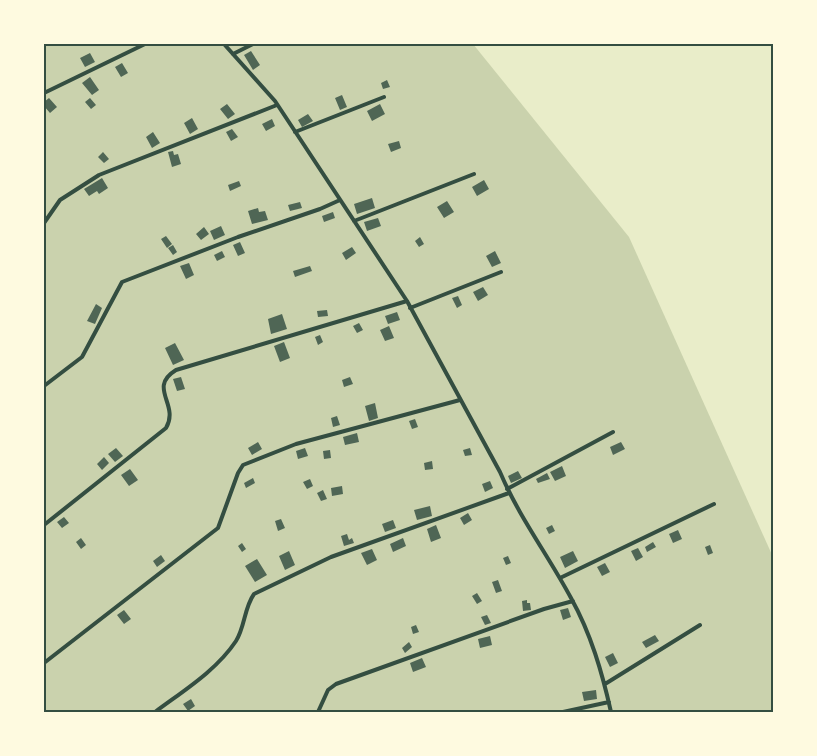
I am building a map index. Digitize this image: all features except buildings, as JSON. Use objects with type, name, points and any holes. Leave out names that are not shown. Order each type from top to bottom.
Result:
[{"type":"lane","points":[[44,93],[146,44]]},
{"type":"lane","points":[[224,44],[277,105],[406,301],[508,491],[573,601],[594,648],[611,712]]},
{"type":"lane","points":[[233,54],[253,44]]},
{"type":"lane","points":[[295,132],[384,96]]},
{"type":"lane","points":[[44,223],[60,200],[98,175],[277,105]]},
{"type":"lane","points":[[354,221],[474,174]]},
{"type":"lane","points":[[44,386],[82,357],[122,282],[161,265],[320,209],[340,200]]},
{"type":"lane","points":[[410,308],[501,272]]},
{"type":"lane","points":[[44,525],[166,428],[170,423],[170,411],[163,388],[164,379],[176,370],[406,301]]},
{"type":"lane","points":[[44,663],[218,528],[238,473],[243,465],[296,444],[460,400]]},
{"type":"lane","points":[[155,712],[212,669],[229,650],[240,632],[247,608],[254,594],[331,557],[508,491],[613,432]]},
{"type":"lane","points":[[560,578],[714,504]]},
{"type":"lane","points":[[318,712],[328,690],[336,684],[526,615],[573,601]]},
{"type":"lane","points":[[605,684],[700,625]]},
{"type":"lane","points":[[563,712],[609,702]]},
{"type":"green space","points":[[44,44],[473,44],[629,237],[773,557],[773,712],[44,712]]}]
